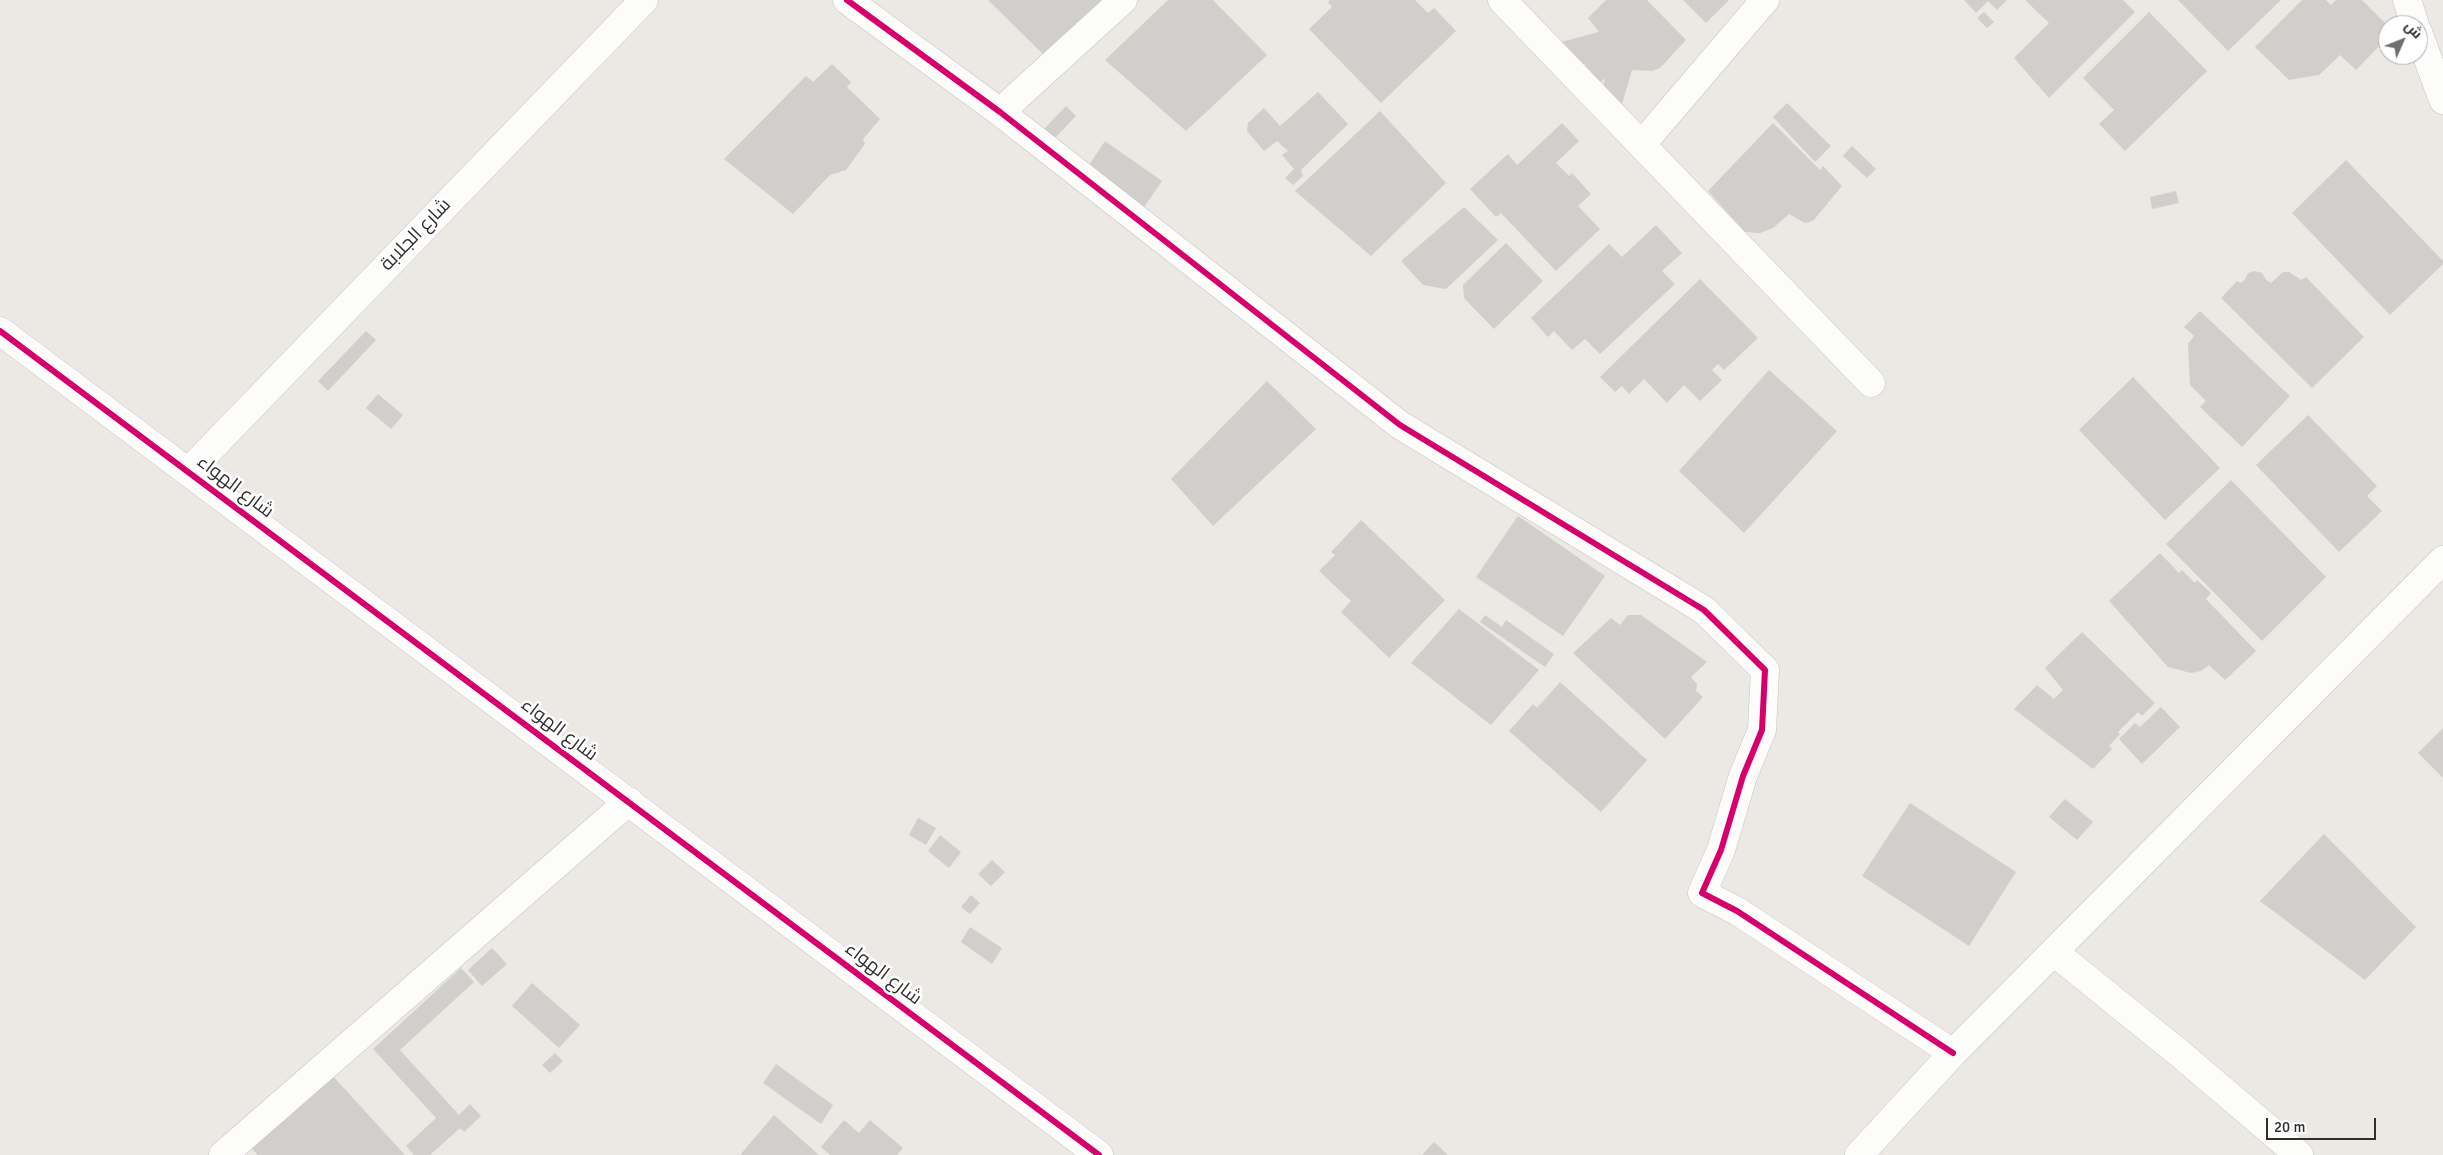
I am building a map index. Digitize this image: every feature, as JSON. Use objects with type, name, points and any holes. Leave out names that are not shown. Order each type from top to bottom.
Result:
[{"type":"street","name":"شارع الجلابة","points":[[188,471],[644,0]]},
{"type":"street","points":[[847,0],[1000,112],[1400,425],[1704,610],[1765,670],[1762,730],[1743,776],[1721,850],[1702,893],[1737,912],[1953,1053]]},
{"type":"street","points":[[1000,112],[1123,0]]},
{"type":"street","points":[[1502,0],[1871,383]]},
{"type":"street","points":[[1642,144],[1765,0]]},
{"type":"street","points":[[2407,0],[2412,15]]},
{"type":"street","points":[[2428,59],[2443,100]]},
{"type":"street","name":"شارع الهواء","points":[[0,331],[1099,1155]]},
{"type":"street","points":[[1859,1155],[1953,1053],[2441,566]]},
{"type":"street","points":[[223,1155],[629,801]]},
{"type":"street","points":[[2054,952],[2179,1053],[2299,1155]]},
{"type":"building","points":[[988,0],[1107,0],[1048,59]]},
{"type":"building","points":[[1168,0],[1213,0],[1267,55],[1186,131],[1105,60]]},
{"type":"building","points":[[1330,0],[1415,0],[1428,13],[1434,8],[1456,31],[1381,103],[1309,29],[1332,7],[1328,2]]},
{"type":"building","points":[[1606,0],[1647,0],[1686,40],[1660,68],[1652,71],[1632,70],[1622,104],[1602,92],[1605,78],[1596,87],[1580,72],[1586,64],[1567,64],[1561,42],[1599,32],[1588,18]]},
{"type":"building","points":[[1683,0],[1729,0],[1706,23]]},
{"type":"building","points":[[1964,0],[2007,0],[1997,10],[1988,1],[1976,13]]},
{"type":"building","points":[[2025,0],[2123,0],[2135,12],[2049,98],[2014,58],[2049,23]]},
{"type":"building","points":[[2178,0],[2281,0],[2228,51]]},
{"type":"building","points":[[2302,0],[2326,0],[2331,5],[2336,0],[2362,0],[2378,16],[2378,47],[2356,70],[2340,55],[2319,75],[2289,80],[2255,47]]},
{"type":"building","points":[[1984,12],[1994,22],[1987,28],[1977,18]]},
{"type":"building","points":[[2149,12],[2207,71],[2125,151],[2099,124],[2114,110],[2083,78]]},
{"type":"building","points":[[832,64],[851,82],[847,87],[880,119],[863,139],[865,144],[846,170],[830,175],[793,214],[724,159],[806,76],[813,82]]},
{"type":"building","points":[[1318,92],[1348,124],[1301,170],[1303,176],[1293,185],[1285,178],[1294,169],[1282,155],[1288,151],[1277,141],[1264,151],[1247,131],[1248,123],[1264,108],[1280,126]]},
{"type":"building","points":[[1787,103],[1831,146],[1815,162],[1773,117]]},
{"type":"building","points":[[1066,106],[1076,116],[1051,142],[1044,129]]},
{"type":"building","points":[[1380,111],[1446,183],[1371,256],[1295,191]]},
{"type":"building","points":[[1562,123],[1579,141],[1556,163],[1569,176],[1572,173],[1591,194],[1578,206],[1600,229],[1556,271],[1501,213],[1496,217],[1470,189],[1508,154],[1517,165]]},
{"type":"building","points":[[1773,123],[1820,170],[1823,166],[1842,186],[1813,221],[1805,223],[1789,214],[1773,228],[1760,233],[1745,232],[1708,191]]},
{"type":"building","points":[[1105,141],[1162,181],[1140,213],[1083,174]]},
{"type":"building","points":[[1852,146],[1876,169],[1867,178],[1843,156]]},
{"type":"building","points":[[2346,160],[2443,261],[2443,264],[2390,315],[2292,213]]},
{"type":"building","points":[[2176,191],[2179,203],[2152,209],[2150,197]]},
{"type":"building","points":[[1464,207],[1498,240],[1446,289],[1423,285],[1401,261]]},
{"type":"building","points":[[1656,225],[1682,253],[1662,271],[1675,284],[1600,354],[1585,339],[1572,350],[1554,331],[1548,337],[1531,318],[1609,244],[1622,257]]},
{"type":"building","points":[[1506,243],[1543,281],[1494,329],[1464,298],[1463,285]]},
{"type":"building","points":[[2255,271],[2262,273],[2266,280],[2271,283],[2283,272],[2289,272],[2301,280],[2306,277],[2364,337],[2312,388],[2221,298],[2237,281],[2240,283],[2244,281],[2248,273]]},
{"type":"building","points":[[1700,279],[1758,338],[1724,370],[1718,364],[1712,370],[1722,380],[1700,401],[1684,385],[1667,403],[1644,379],[1629,394],[1622,386],[1615,392],[1600,377]]},
{"type":"building","points":[[2200,311],[2290,396],[2242,447],[2200,407],[2206,401],[2190,385],[2188,344],[2194,336],[2184,327]]},
{"type":"building","points":[[366,331],[376,340],[328,391],[318,381]]},
{"type":"building","points":[[1769,370],[1837,431],[1744,533],[1679,471]]},
{"type":"building","points":[[2133,377],[2220,468],[2165,520],[2079,430]]},
{"type":"building","points":[[1267,381],[1316,429],[1213,526],[1171,479]]},
{"type":"building","points":[[378,394],[403,415],[391,429],[366,408]]},
{"type":"building","points":[[2308,415],[2377,486],[2367,496],[2382,511],[2339,552],[2256,465]]},
{"type":"building","points":[[2231,480],[2326,577],[2262,641],[2166,544]]},
{"type":"building","points":[[1518,516],[1605,576],[1563,636],[1476,577]]},
{"type":"building","points":[[1361,520],[1445,600],[1389,658],[1341,612],[1351,601],[1319,571],[1335,555],[1331,552]]},
{"type":"building","points":[[2160,553],[2179,573],[2182,570],[2195,583],[2197,580],[2211,593],[2206,599],[2256,651],[2225,680],[2209,665],[2201,671],[2191,673],[2168,667],[2109,601]]},
{"type":"building","points":[[1459,609],[1539,670],[1491,725],[1411,663]]},
{"type":"building","points":[[1485,615],[1502,627],[1506,620],[1554,654],[1545,667],[1480,622]]},
{"type":"building","points":[[1628,615],[1641,615],[1707,662],[1691,677],[1697,684],[1696,691],[1703,697],[1665,739],[1573,653],[1611,618],[1620,625]]},
{"type":"building","points":[[2082,632],[2155,703],[2142,716],[2138,712],[2118,732],[2120,734],[2109,746],[2112,749],[2093,769],[2014,709],[2037,685],[2054,699],[2063,690],[2045,668]]},
{"type":"building","points":[[1560,682],[1647,760],[1601,812],[1509,731],[1533,704],[1537,708]]},
{"type":"building","points":[[2161,707],[2180,727],[2142,764],[2119,739],[2135,723],[2140,727]]},
{"type":"building","points":[[2443,728],[2443,778],[2418,753]]},
{"type":"building","points":[[2065,799],[2093,822],[2077,840],[2049,817]]},
{"type":"building","points":[[1910,803],[2016,872],[1969,946],[1862,876]]},
{"type":"building","points":[[918,818],[936,828],[926,845],[909,835]]},
{"type":"building","points":[[2324,834],[2416,927],[2365,980],[2260,901]]},
{"type":"building","points":[[940,835],[961,852],[949,868],[928,851]]},
{"type":"building","points":[[992,860],[1005,872],[991,886],[978,874]]},
{"type":"building","points":[[971,895],[980,903],[970,914],[961,907]]},
{"type":"building","points":[[970,927],[1002,948],[992,964],[961,942]]},
{"type":"building","points":[[492,948],[507,964],[482,986],[468,970]]},
{"type":"building","points":[[461,968],[474,982],[400,1050],[459,1115],[470,1104],[481,1116],[464,1132],[460,1128],[430,1155],[414,1155],[406,1146],[436,1118],[373,1049]]},
{"type":"building","points":[[532,983],[580,1025],[559,1048],[512,1006]]},
{"type":"building","points":[[555,1053],[563,1061],[550,1073],[542,1065]]},
{"type":"building","points":[[776,1064],[833,1105],[821,1124],[763,1083]]},
{"type":"building","points":[[331,1074],[405,1155],[258,1155],[249,1146]]},
{"type":"building","points":[[774,1115],[819,1155],[740,1155]]},
{"type":"building","points":[[844,1120],[859,1133],[870,1120],[903,1148],[897,1155],[830,1155],[821,1147]]},
{"type":"building","points":[[1434,1142],[1448,1155],[1422,1155]]},
{"type":"cycle path","points":[[847,0],[1000,112],[1400,425],[1704,610],[1765,670],[1762,730],[1743,776],[1721,850],[1702,893],[1737,911],[1953,1053]]},
{"type":"cycle path","points":[[0,331],[1099,1155]]}]
